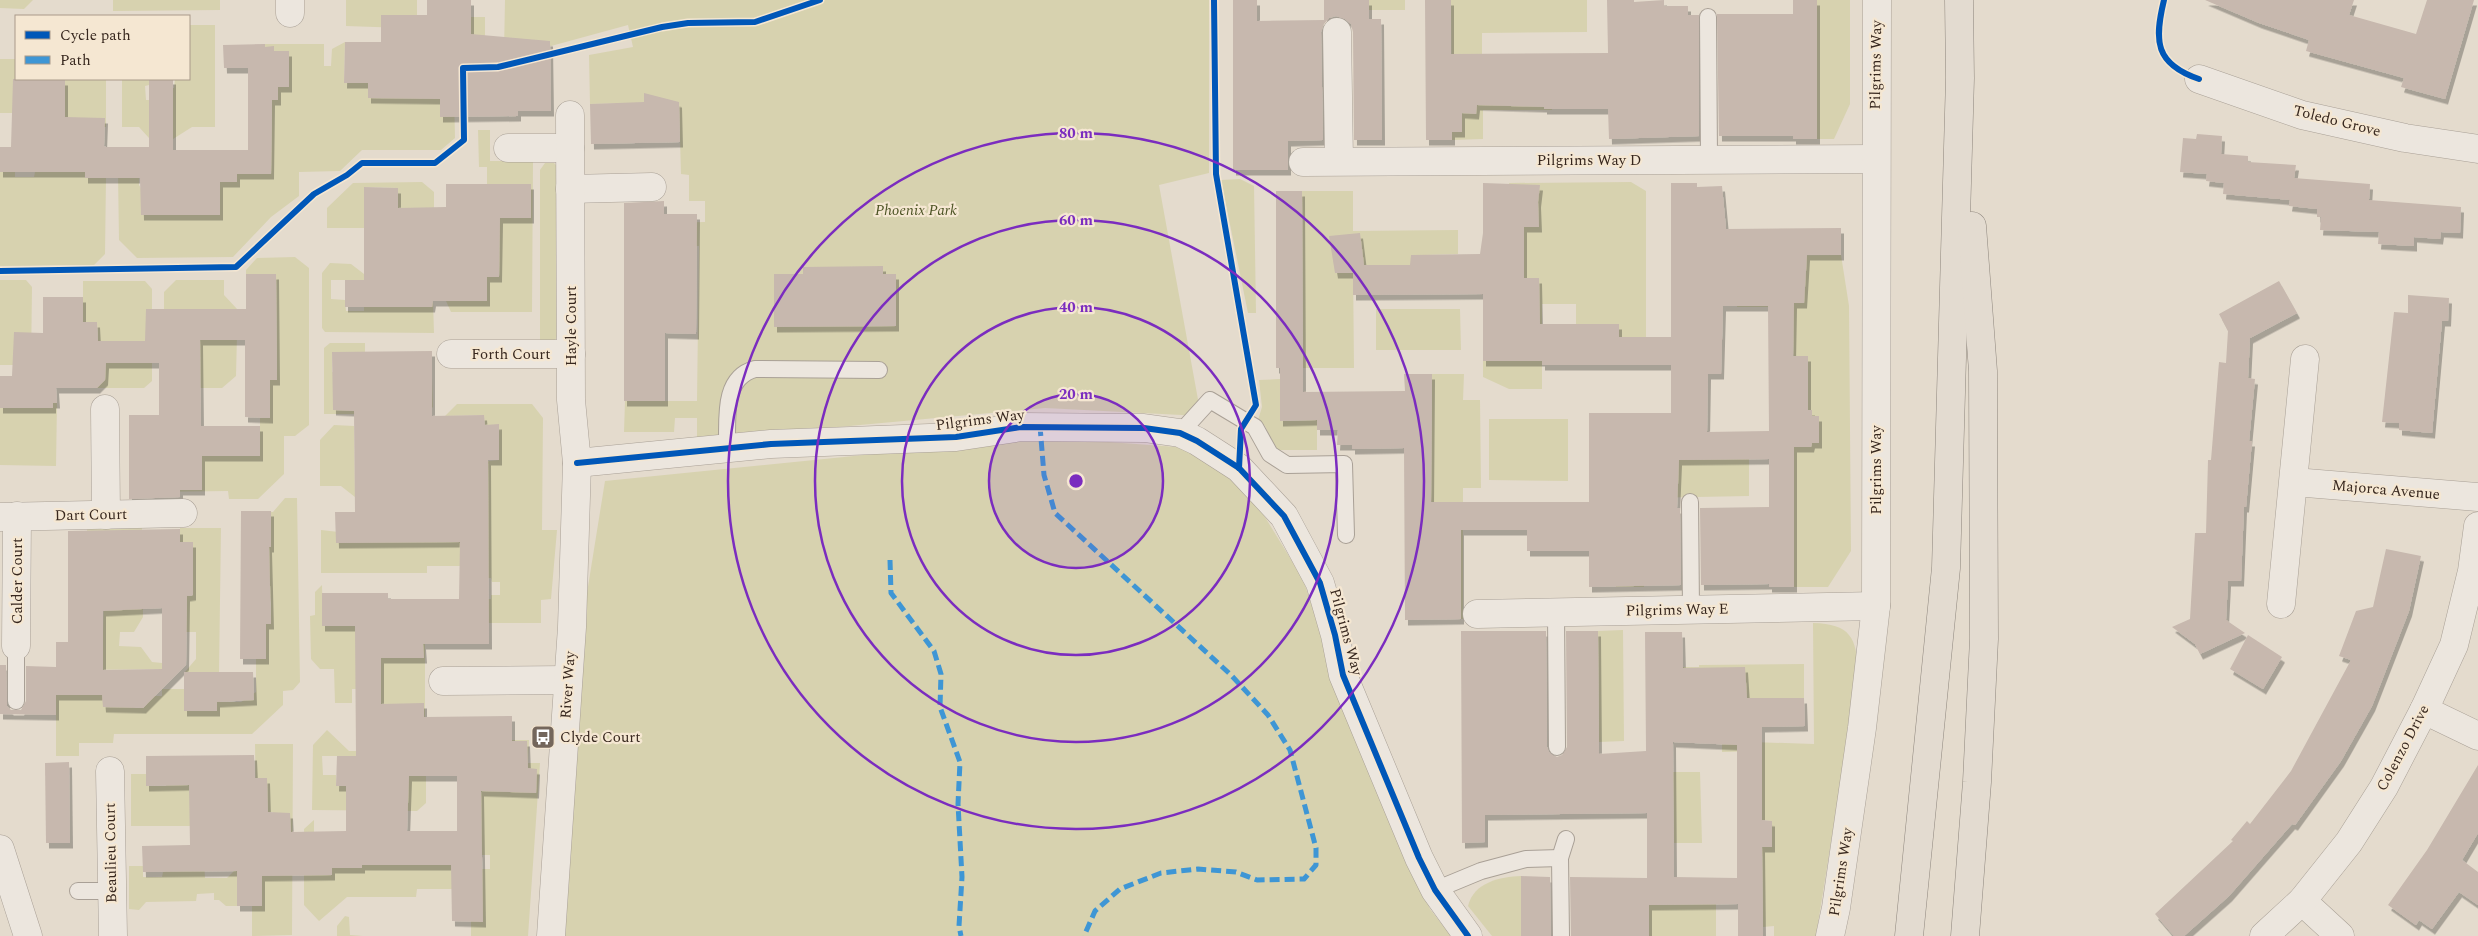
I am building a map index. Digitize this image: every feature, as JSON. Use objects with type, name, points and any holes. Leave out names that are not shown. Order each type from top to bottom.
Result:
[{"type":"main road","points":[[1909,936],[1946,568],[1960,78],[1959,0]]},
{"type":"main road","points":[[1960,78],[1982,371],[1985,496],[1984,639],[1977,782],[1965,936]]},
{"type":"street","name":"Pilgrims Way","points":[[1830,936],[1836,908],[1862,728],[1876,606],[1875,159],[1877,0]]},
{"type":"street","points":[[1336,32],[1339,161]]},
{"type":"street","name":"Toledo Grove","points":[[2199,78],[2302,115],[2406,138],[2478,149]]},
{"type":"street","name":"Hayle Court","points":[[570,115],[571,400],[577,463]]},
{"type":"street","points":[[508,148],[570,148]]},
{"type":"street","name":"Pilgrims Way D","points":[[1304,162],[1875,159]]},
{"type":"street","points":[[570,189],[652,187]]},
{"type":"street","name":"Forth Court","points":[[451,354],[571,354]]},
{"type":"street","points":[[2282,604],[2305,360]]},
{"type":"street","points":[[105,409],[106,515]]},
{"type":"street","name":"Pilgrims Way","points":[[577,463],[770,444],[956,438],[1020,427],[1144,428],[1180,433],[1239,468],[1284,516],[1320,583],[1336,635],[1343,675],[1370,745],[1435,890],[1468,936]]},
{"type":"street","name":"River Way","points":[[551,936],[568,680],[577,463]]},
{"type":"street","name":"Majorca Avenue","points":[[2294,482],[2478,497]]},
{"type":"street","name":"Dart Court","points":[[8,517],[183,513]]},
{"type":"street","name":"Calder Court","points":[[8,517],[8,592],[16,646]]},
{"type":"street","name":"Colenzo Drive","points":[[2264,936],[2302,901],[2354,834],[2384,787],[2424,710],[2454,644],[2472,571],[2478,526]]},
{"type":"street","name":"Pilgrims Way E","points":[[1477,614],[1876,606]]},
{"type":"street","points":[[443,681],[568,680]]},
{"type":"street","points":[[2424,710],[2478,736]]},
{"type":"street","name":"Beaulieu Court","points":[[110,771],[113,936]]},
{"type":"street","points":[[0,849],[28,936]]},
{"type":"street","points":[[2302,901],[2340,936]]},
{"type":"lane","points":[[1708,17],[1709,160]]},
{"type":"lane","points":[[727,449],[730,392],[746,372],[755,370],[879,370]]},
{"type":"lane","points":[[1180,433],[1210,400],[1255,427],[1270,454],[1287,465],[1344,464],[1346,535]]},
{"type":"lane","points":[[1690,502],[1691,610]]},
{"type":"lane","points":[[1556,612],[1557,746]]},
{"type":"lane","points":[[16,646],[16,701]]},
{"type":"lane","points":[[1560,936],[1560,858],[1566,839]]},
{"type":"lane","points":[[1435,890],[1481,871],[1526,859],[1560,858]]},
{"type":"lane","points":[[78,891],[112,891]]},
{"type":"green space","points":[[0,0],[33,0],[24,9],[0,8]]},
{"type":"green space","points":[[113,0],[220,0],[220,10],[113,11]]},
{"type":"green space","points":[[346,0],[417,0],[417,15],[404,28],[346,26]]},
{"type":"green space","name":"Phoenix Park","points":[[505,0],[1209,0],[1209,173],[1159,185],[1201,416],[1045,408],[697,440],[697,418],[675,418],[674,432],[624,432],[625,401],[697,401],[699,246],[664,245],[664,223],[705,222],[705,201],[689,201],[689,175],[681,174],[679,102],[590,104],[589,55],[633,47],[628,25],[529,52],[504,51]]},
{"type":"green space","points":[[1334,0],[1405,0],[1405,10],[1334,10]]},
{"type":"green space","points":[[1451,0],[1587,0],[1587,32],[1482,33],[1482,68],[1552,89],[1552,110],[1483,110],[1483,139],[1452,140],[1452,132],[1462,132],[1462,115],[1452,115]]},
{"type":"green space","points":[[1817,0],[1850,0],[1850,104],[1834,139],[1817,139]]},
{"type":"green space","points":[[466,17],[485,17],[485,64],[442,54]]},
{"type":"green space","points":[[190,25],[215,25],[215,127],[192,127],[173,139],[173,101],[164,88],[174,88],[175,80],[190,80]]},
{"type":"green space","points":[[345,42],[344,83],[368,83],[368,93],[454,92],[455,138],[441,150],[362,150],[340,171],[299,172],[299,196],[271,217],[233,257],[137,258],[119,240],[118,173],[139,173],[139,185],[142,190],[222,178],[223,182],[237,182],[237,174],[271,173],[272,100],[278,100],[278,87],[289,87],[289,68],[265,68],[274,47],[265,47],[265,44],[324,44],[324,66],[331,66],[332,49]]},
{"type":"green space","points":[[0,59],[15,59],[15,80],[24,80],[24,113],[0,113]]},
{"type":"green space","points":[[60,80],[106,80],[106,127],[82,127],[65,136],[65,81]]},
{"type":"green space","points":[[122,80],[149,80],[149,85],[145,86],[146,100],[149,100],[149,138],[139,127],[122,127]]},
{"type":"green space","points":[[478,130],[490,130],[490,161],[533,161],[532,312],[451,312],[446,301],[487,277],[499,276],[499,257],[487,257],[487,167],[479,167]]},
{"type":"green space","points":[[545,163],[554,163],[558,167],[559,333],[554,342],[540,341],[540,170]]},
{"type":"green space","points":[[15,166],[15,177],[34,177],[35,172],[72,172],[85,167],[85,178],[106,178],[105,254],[94,265],[0,266],[0,172]]},
{"type":"green space","points":[[1240,179],[1254,186],[1256,313],[1248,313],[1221,180]]},
{"type":"green space","points":[[422,182],[434,192],[434,264],[398,209],[398,188],[364,187],[364,228],[327,228],[327,208],[353,183]]},
{"type":"green space","points":[[1631,182],[1646,191],[1646,337],[1576,337],[1576,304],[1542,304],[1542,389],[1509,389],[1483,377],[1483,361],[1510,361],[1509,183]]},
{"type":"green space","points":[[1302,191],[1353,191],[1353,231],[1458,230],[1458,254],[1425,255],[1425,265],[1353,266],[1354,368],[1303,368]]},
{"type":"green space","points":[[1841,255],[1849,306],[1851,551],[1828,587],[1794,587],[1794,447],[1811,447],[1812,443],[1819,442],[1819,416],[1812,416],[1812,410],[1794,410],[1793,307],[1737,307],[1737,256]]},
{"type":"green space","points":[[295,257],[309,268],[309,425],[295,436],[284,436],[284,474],[258,499],[229,499],[228,491],[152,492],[152,443],[260,445],[260,418],[270,418],[270,380],[277,380],[276,274],[246,274],[246,270],[257,258]]},
{"type":"green space","points":[[330,263],[351,264],[364,274],[364,280],[331,280],[331,299],[345,300],[346,311],[364,311],[364,295],[433,301],[434,333],[325,332],[322,328],[322,273]]},
{"type":"green space","points":[[0,280],[26,280],[32,287],[31,365],[0,365]]},
{"type":"green space","points":[[176,280],[224,280],[224,295],[237,309],[164,309],[164,292]]},
{"type":"green space","points":[[83,281],[145,281],[152,289],[152,381],[144,388],[91,388],[98,342],[97,322],[83,322]]},
{"type":"green space","points":[[1376,309],[1460,309],[1461,350],[1376,350]]},
{"type":"green space","points":[[237,335],[236,376],[222,388],[164,388],[164,341],[201,340]]},
{"type":"green space","points":[[330,343],[365,343],[365,352],[332,352],[332,372],[432,378],[433,407],[425,414],[324,414],[324,348]]},
{"type":"green space","points":[[1432,374],[1464,374],[1463,400],[1480,400],[1481,488],[1463,488],[1463,619],[1442,619],[1431,515]]},
{"type":"green space","points":[[1280,379],[1280,421],[1317,420],[1317,450],[1276,450],[1265,426],[1258,420],[1262,407],[1259,380]]},
{"type":"green space","points":[[22,403],[57,403],[56,466],[0,465],[0,408]]},
{"type":"green space","points":[[457,404],[532,404],[543,418],[542,530],[557,530],[551,599],[541,600],[541,623],[479,623],[479,599],[491,599],[491,595],[500,595],[500,582],[492,582],[491,578],[479,578],[488,509],[488,461],[499,460],[499,441],[485,441],[484,415],[445,416]]},
{"type":"green space","points":[[1489,419],[1568,419],[1568,481],[1489,480]]},
{"type":"green space","points":[[334,425],[354,426],[355,497],[341,486],[320,486],[320,440]]},
{"type":"green space","points":[[1042,437],[1190,448],[1246,486],[1303,579],[1332,666],[1430,909],[1451,936],[562,936],[582,624],[605,481]]},
{"type":"green space","points":[[1749,459],[1749,496],[1643,498],[1644,587],[1616,587],[1617,538],[1643,460]]},
{"type":"green space","points":[[285,498],[297,498],[300,682],[293,690],[283,691],[283,705],[252,734],[114,734],[113,743],[79,743],[79,756],[56,756],[56,688],[116,695],[136,708],[143,708],[147,704],[147,696],[162,696],[162,689],[184,689],[219,697],[220,702],[241,702],[256,692],[256,659],[266,659],[266,624],[271,624],[271,603],[261,547],[271,546],[271,525],[260,511],[273,512]]},
{"type":"green space","points":[[87,527],[142,527],[143,617],[134,632],[120,632],[119,646],[141,647],[152,662],[162,663],[162,669],[79,670],[103,632],[104,596],[87,540]]},
{"type":"green space","points":[[180,528],[221,528],[219,672],[184,673],[196,659],[196,632],[186,632],[187,596],[192,596],[193,542],[180,542]]},
{"type":"green space","points":[[321,530],[427,542],[453,542],[464,531],[464,566],[427,566],[427,573],[321,573]]},
{"type":"green space","points":[[322,585],[323,626],[425,624],[425,721],[379,740],[381,659],[356,689],[352,689],[352,703],[335,703],[334,669],[320,669],[311,659],[310,616],[315,615],[315,592]]},
{"type":"green space","points":[[1813,623],[1835,626],[1849,635],[1856,650],[1858,673],[1816,936],[1774,936],[1774,926],[1763,927],[1762,847],[1772,821],[1762,820],[1761,751],[1722,752],[1722,741],[1814,744]]},
{"type":"green space","points":[[1623,630],[1624,741],[1599,742],[1598,631]]},
{"type":"green space","points":[[1804,664],[1804,698],[1700,698],[1672,667],[1699,667],[1699,665]]},
{"type":"green space","points":[[327,730],[349,751],[356,751],[356,756],[322,756],[323,775],[336,775],[336,786],[346,786],[346,794],[356,794],[390,776],[426,776],[426,803],[417,811],[312,810],[313,745]]},
{"type":"green space","points":[[478,740],[529,740],[528,763],[540,763],[528,936],[471,936],[471,921],[481,869],[490,869],[490,855],[470,855]]},
{"type":"green space","points":[[255,744],[293,744],[292,935],[252,936],[252,906],[273,829],[273,812],[256,812]]},
{"type":"green space","points":[[1673,772],[1700,772],[1702,843],[1674,843]]},
{"type":"green space","points":[[131,774],[146,774],[146,786],[166,786],[166,780],[201,780],[202,826],[131,826]]},
{"type":"green space","points":[[314,820],[314,850],[383,865],[447,865],[456,855],[456,889],[417,889],[416,897],[347,897],[319,921],[304,905],[304,829]]},
{"type":"green space","points":[[204,860],[205,878],[227,878],[237,868],[237,906],[226,906],[219,900],[214,900],[214,893],[197,894],[196,901],[146,902],[139,910],[129,909],[129,866],[143,866],[143,877],[162,877],[163,872]]},
{"type":"green space","points":[[1521,876],[1521,936],[1492,936],[1468,906],[1471,898],[1476,891],[1489,882]]},
{"type":"green space","points":[[1716,904],[1716,936],[1610,936],[1611,905]]},
{"type":"green space","points":[[345,916],[349,917],[350,935],[363,936],[337,936],[337,926]]},
{"type":"building","points":[[427,0],[471,0],[471,34],[550,41],[551,111],[518,111],[518,116],[440,117],[440,99],[368,98],[368,83],[344,83],[345,42],[381,42],[381,15],[427,15]]},
{"type":"building","points":[[1233,0],[1257,0],[1257,21],[1324,20],[1324,0],[1369,0],[1369,19],[1381,19],[1382,140],[1354,140],[1353,32],[1351,24],[1345,19],[1336,16],[1329,18],[1321,32],[1323,140],[1288,141],[1288,170],[1233,170]]},
{"type":"building","points":[[1425,0],[1451,0],[1451,54],[1608,53],[1607,0],[1634,0],[1634,2],[1664,0],[1664,6],[1688,6],[1688,15],[1699,15],[1699,136],[1609,139],[1608,109],[1544,109],[1544,107],[1477,105],[1476,114],[1462,113],[1462,132],[1452,132],[1452,140],[1426,140]]},
{"type":"building","points":[[1793,0],[1817,0],[1817,139],[1793,139],[1793,136],[1719,136],[1717,14],[1793,14]]},
{"type":"building","points":[[2205,0],[2354,0],[2349,15],[2416,34],[2427,0],[2474,0],[2445,99],[2401,87],[2404,78],[2306,51],[2309,40],[2259,23]]},
{"type":"building","points":[[265,44],[265,47],[274,46],[274,51],[289,51],[289,87],[278,87],[278,100],[272,100],[271,174],[237,174],[237,182],[220,182],[220,215],[141,215],[140,178],[85,178],[85,172],[0,172],[0,147],[11,147],[13,79],[65,80],[65,117],[105,118],[104,146],[106,147],[149,147],[149,80],[173,80],[173,150],[248,150],[248,68],[224,68],[223,45]]},
{"type":"building","points":[[644,93],[679,102],[680,142],[591,144],[590,104],[644,102]]},
{"type":"building","points":[[2197,134],[2222,136],[2221,154],[2248,156],[2248,162],[2296,165],[2294,178],[2370,184],[2369,200],[2461,207],[2460,233],[2441,232],[2440,239],[2414,237],[2414,246],[2378,244],[2379,232],[2320,230],[2321,217],[2317,217],[2317,209],[2289,206],[2290,200],[2223,194],[2224,183],[2206,181],[2207,174],[2180,172],[2183,138],[2196,139]]},
{"type":"building","points":[[1483,183],[1540,185],[1538,202],[1539,227],[1524,227],[1524,278],[1539,278],[1540,324],[1619,324],[1619,337],[1671,337],[1671,183],[1697,183],[1697,187],[1722,186],[1726,229],[1841,228],[1841,255],[1807,255],[1804,303],[1794,303],[1793,356],[1808,356],[1808,410],[1812,410],[1812,416],[1819,416],[1819,443],[1812,443],[1811,447],[1794,447],[1794,587],[1769,587],[1769,584],[1701,585],[1700,508],[1769,507],[1769,459],[1679,460],[1677,508],[1680,508],[1681,585],[1589,587],[1589,551],[1527,551],[1527,530],[1461,530],[1461,619],[1405,620],[1404,448],[1352,449],[1352,445],[1337,445],[1338,430],[1317,430],[1317,420],[1280,421],[1280,368],[1276,368],[1276,191],[1302,191],[1303,392],[1405,391],[1404,374],[1432,374],[1431,502],[1589,502],[1589,413],[1671,413],[1671,365],[1542,365],[1542,361],[1483,361],[1483,294],[1353,295],[1353,273],[1335,273],[1329,236],[1360,233],[1364,265],[1410,265],[1411,255],[1480,254],[1483,233]],"holes":[[[1723,306],[1768,306],[1769,431],[1707,432],[1708,374],[1721,374]]]},
{"type":"building","points":[[446,184],[531,184],[531,218],[500,218],[499,277],[487,277],[487,301],[433,301],[432,307],[345,307],[345,280],[364,280],[364,187],[398,188],[398,208],[446,207]]},
{"type":"building","points":[[664,201],[664,214],[697,214],[696,334],[665,333],[665,401],[624,401],[624,203]]},
{"type":"building","points":[[883,266],[883,274],[896,274],[896,326],[774,327],[774,274],[803,274],[803,267]]},
{"type":"building","points":[[246,274],[276,274],[277,380],[270,380],[270,418],[245,417],[245,340],[200,340],[201,426],[260,426],[260,456],[202,456],[202,490],[180,490],[180,497],[129,499],[129,415],[159,415],[159,363],[106,363],[105,380],[97,388],[56,388],[57,403],[53,403],[53,408],[0,408],[0,376],[12,376],[14,332],[43,333],[43,297],[83,297],[83,322],[97,322],[98,341],[145,341],[146,309],[246,309]]},
{"type":"building","points":[[2279,281],[2297,313],[2250,338],[2248,378],[2255,379],[2249,441],[2252,441],[2246,507],[2244,507],[2241,581],[2228,581],[2226,620],[2245,633],[2200,654],[2195,644],[2172,627],[2190,619],[2195,533],[2206,533],[2208,460],[2211,460],[2219,362],[2226,363],[2228,331],[2219,314]]},
{"type":"building","points":[[2408,295],[2449,298],[2448,321],[2442,321],[2432,433],[2399,430],[2399,423],[2382,422],[2394,312],[2408,313]]},
{"type":"building","points":[[432,351],[432,416],[484,415],[485,425],[499,424],[499,460],[488,460],[489,644],[423,644],[424,658],[381,658],[381,704],[424,703],[424,717],[512,716],[512,741],[527,741],[528,768],[537,769],[536,793],[481,791],[483,922],[452,921],[451,865],[362,865],[362,868],[332,868],[332,875],[262,876],[262,906],[237,906],[237,871],[143,872],[142,846],[190,845],[189,785],[146,786],[146,756],[254,755],[255,778],[267,778],[268,812],[290,813],[291,832],[346,831],[346,786],[336,786],[337,756],[356,756],[355,626],[322,626],[322,593],[388,593],[388,599],[459,599],[460,542],[336,543],[335,512],[355,512],[354,411],[333,410],[332,352]],"holes":[[[409,776],[457,776],[457,831],[407,831]]]},
{"type":"building","points":[[241,511],[271,511],[271,547],[269,547],[271,624],[266,624],[266,659],[240,659]]},
{"type":"building","points":[[180,529],[180,542],[193,542],[193,595],[187,596],[186,665],[143,708],[103,707],[102,695],[56,695],[56,715],[0,714],[0,665],[6,665],[7,706],[11,710],[21,710],[26,701],[26,666],[56,667],[56,642],[68,642],[68,531]],"holes":[[[162,608],[162,669],[103,670],[103,611]]]},
{"type":"building","points":[[2386,549],[2421,556],[2409,611],[2372,706],[2341,761],[2295,825],[2292,824],[2229,896],[2184,936],[2174,936],[2155,914],[2233,841],[2231,840],[2247,821],[2250,824],[2291,771],[2351,660],[2339,656],[2356,611],[2373,607]]},
{"type":"building","points":[[1461,631],[1546,631],[1547,747],[1549,752],[1557,757],[1562,755],[1567,747],[1566,631],[1598,631],[1599,754],[1646,751],[1645,632],[1682,632],[1683,668],[1745,667],[1747,698],[1804,698],[1805,726],[1762,727],[1762,820],[1772,821],[1772,847],[1762,847],[1763,936],[1738,936],[1738,904],[1649,905],[1649,936],[1571,936],[1570,877],[1647,878],[1647,813],[1485,815],[1485,842],[1462,843]],"holes":[[[1673,742],[1737,745],[1737,878],[1674,877]]]},
{"type":"building","points":[[2248,635],[2282,657],[2263,689],[2230,669]]},
{"type":"building","points":[[184,672],[253,672],[254,700],[217,702],[217,711],[184,711]]},
{"type":"building","points":[[69,762],[70,843],[46,843],[45,763]]},
{"type":"building","points":[[2478,765],[2478,833],[2462,860],[2478,872],[2478,905],[2459,892],[2432,929],[2419,920],[2416,925],[2388,905],[2427,850]]},
{"type":"building","points":[[1521,876],[1550,877],[1551,936],[1521,936]]},
{"type":"marked path","points":[[1040,426],[1044,475],[1055,513],[1231,675],[1268,715],[1290,750],[1316,848],[1316,865],[1304,879],[1257,880],[1236,872],[1198,869],[1161,873],[1120,889],[1095,911],[1084,936]]},
{"type":"marked path","points":[[890,560],[891,593],[934,651],[941,674],[940,707],[960,762],[958,804],[962,877],[959,926],[961,936]]},
{"type":"cycle path","points":[[0,271],[236,267],[314,194],[347,175],[362,163],[435,163],[464,140],[463,68],[498,67],[662,27],[688,23],[755,22],[820,0]]},
{"type":"cycle path","points":[[1214,0],[1216,174],[1256,405],[1241,429],[1239,468]]},
{"type":"cycle path","points":[[2164,0],[2159,28],[2161,49],[2174,66],[2184,73],[2199,79]]},
{"type":"cycle path","points":[[577,463],[771,444],[956,437],[1021,427],[1144,428],[1180,433],[1197,441],[1239,468],[1284,516],[1320,583],[1335,635],[1343,675],[1419,858],[1435,890],[1468,936]]},
{"type":"place","name":"Clyde Court","points":[[543,737]]}]
